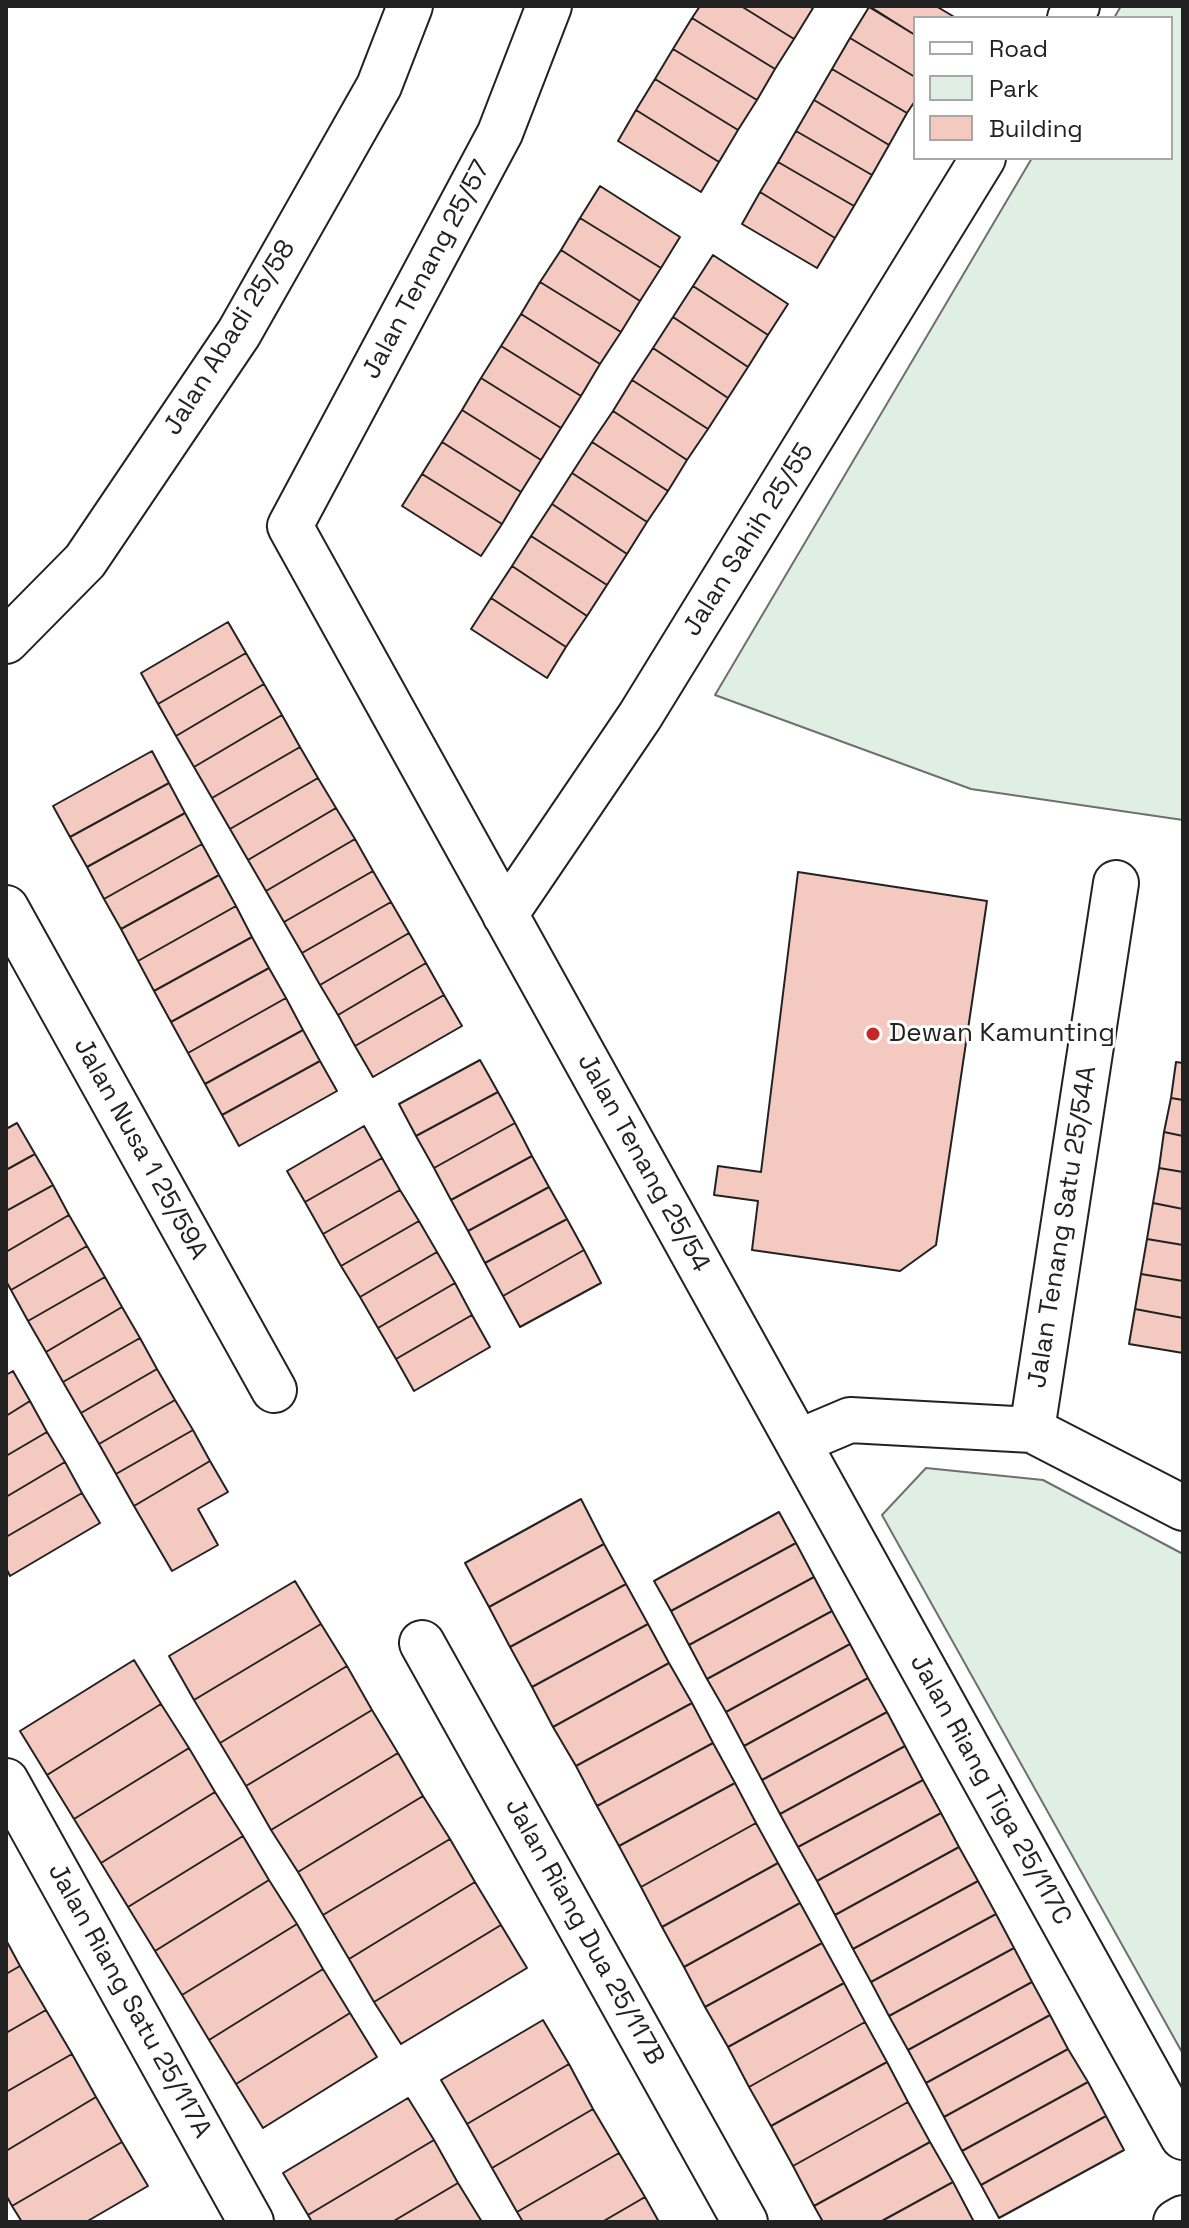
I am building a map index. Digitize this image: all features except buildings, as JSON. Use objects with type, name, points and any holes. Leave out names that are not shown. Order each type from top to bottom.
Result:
[{"type":"street","name":"Jalan Abadi 25/58","points":[[6,641],[85,561],[239,333],[379,86],[410,6]]},
{"type":"street","name":"Jalan Tenang 25/57","points":[[290,526],[500,133],[549,6]]},
{"type":"street","name":"Jalan Sahih 25/55","points":[[505,915],[640,716],[982,160]]},
{"type":"street","name":"Jalan Tenang 25/54","points":[[290,526],[798,1442]]},
{"type":"street","name":"Jalan Tenang Satu 25/54A","points":[[1032,1430],[1116,883]]},
{"type":"street","name":"Jalan Nusa 1 25/59A","points":[[6,908],[274,1390]]},
{"type":"street","points":[[798,1442],[850,1420],[1032,1430],[1183,1508]]},
{"type":"street","name":"Jalan Riang Tiga 25/117C","points":[[798,1442],[1183,2137]]},
{"type":"street","name":"Jalan Riang Dua 25/117B","points":[[422,1643],[745,2222]]},
{"type":"street","name":"Jalan Riang Satu 25/117A","points":[[6,1781],[251,2222]]},
{"type":"street","points":[[1176,2222],[1183,2218]]},
{"type":"green space","points":[[1121,6],[1183,6],[1183,820],[971,789],[715,695],[1031,160],[1173,160],[1173,16],[1115,16]]},
{"type":"green space","points":[[926,1468],[1043,1480],[1183,1554],[1183,2054],[882,1515]]},
{"type":"place","name":"Dewan Kamunting","points":[[873,1034]]}]
